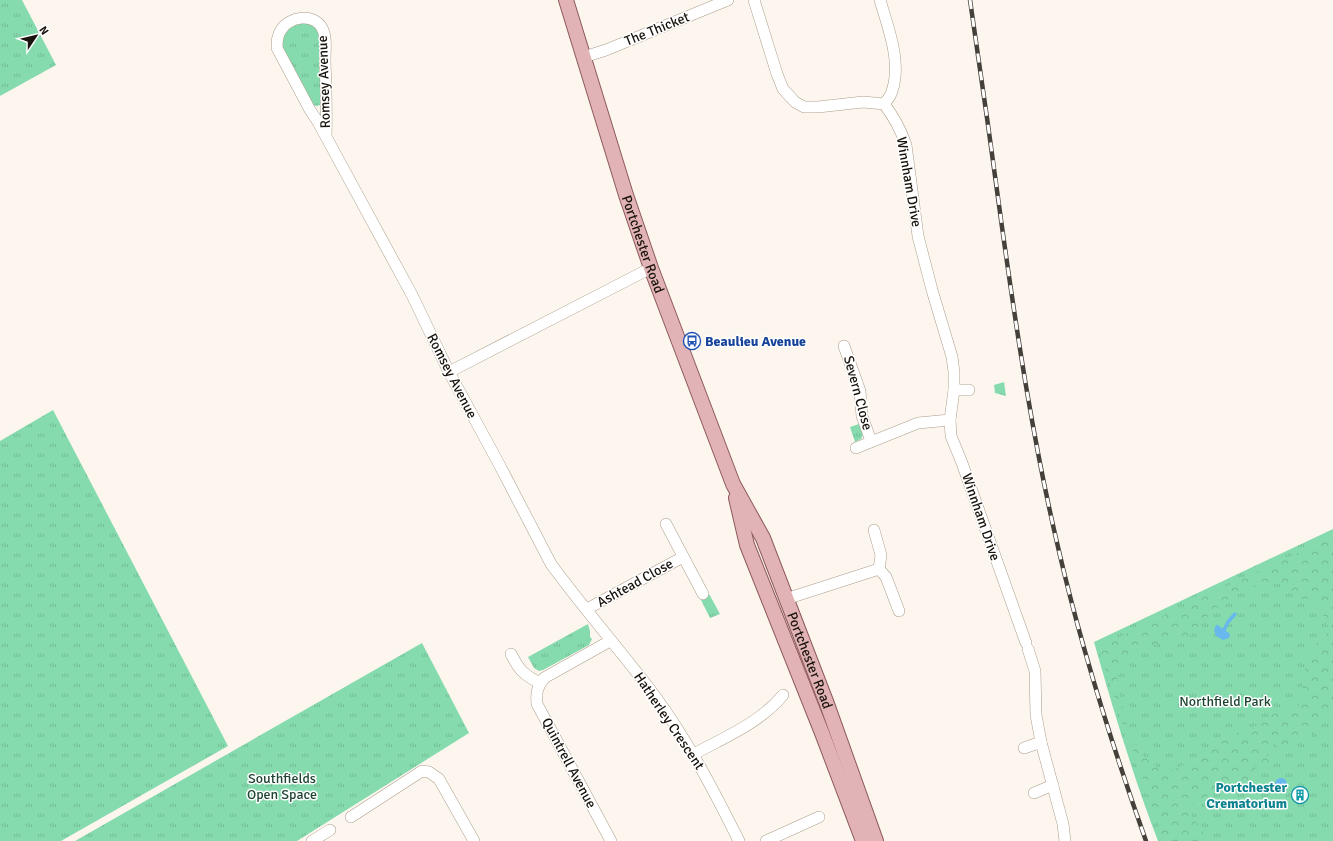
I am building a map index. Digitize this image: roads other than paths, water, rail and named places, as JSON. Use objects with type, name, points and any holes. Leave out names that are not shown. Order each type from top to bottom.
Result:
[{"type":"main road","name":"Portchester Road","points":[[566,0],[626,195],[651,268],[733,484],[747,544],[863,841]]},
{"type":"main road","name":"Portchester Road","points":[[733,484],[763,538],[827,704],[876,841]]},
{"type":"street","name":"The Thicket","points":[[584,57],[606,50],[728,0]]},
{"type":"street","points":[[754,0],[783,89],[795,102],[804,107],[863,102],[884,104],[892,92],[895,81],[895,51],[880,0]]},
{"type":"street","name":"Romsey Avenue","points":[[326,137],[327,109],[324,35],[319,24],[313,20],[299,18],[288,22],[281,29],[277,42],[278,48],[310,110],[412,295],[448,372],[499,464],[551,564],[587,609]]},
{"type":"street","name":"Winnham Drive","points":[[884,104],[894,118],[906,145],[918,236],[952,357],[954,390],[950,420],[951,436],[962,462],[1035,671],[1036,715],[1041,742],[1063,824],[1065,841]]},
{"type":"street","points":[[448,372],[651,268]]},
{"type":"street","name":"Severn Close","points":[[844,346],[860,391],[862,416],[871,441]]},
{"type":"street","points":[[954,390],[969,390]]},
{"type":"street","name":"Severn Close","points":[[856,448],[918,423],[950,420]]},
{"type":"street","name":"Ashtead Close","points":[[666,524],[703,594]]},
{"type":"street","points":[[874,530],[881,555],[879,569],[886,577],[899,611]]},
{"type":"street","name":"Ashtead Close","points":[[587,609],[683,557]]},
{"type":"street","points":[[786,599],[879,569]]},
{"type":"street","name":"Hatherley Crescent","points":[[587,609],[610,641],[655,696],[694,754],[739,841]]},
{"type":"street","points":[[511,654],[519,668],[527,676],[540,683],[549,675],[610,641]]},
{"type":"street","name":"Quintrell Avenue","points":[[540,683],[536,694],[537,704],[611,841]]},
{"type":"street","points":[[694,754],[758,719],[783,695]]},
{"type":"street","points":[[1024,748],[1041,742]]},
{"type":"street","points":[[351,817],[422,771],[429,772],[440,779],[474,841]]},
{"type":"street","points":[[1034,793],[1052,785]]},
{"type":"street","points":[[766,841],[819,817]]},
{"type":"street","points":[[312,841],[330,830]]},
{"type":"water","points":[[1216,625],[1229,633],[1229,638],[1223,640],[1216,636],[1214,630]]},
{"type":"water","points":[[1279,778],[1283,778],[1287,784],[1283,790],[1279,790],[1275,786],[1275,782]]},
{"type":"waterway","points":[[1224,630],[1228,622],[1235,614]]},
{"type":"railway","points":[[970,0],[1020,347],[1033,427],[1049,507],[1067,584],[1087,659],[1109,732],[1146,841]]},
{"type":"place","name":"Beaulieu Avenue","points":[[692,341]]},
{"type":"place","name":"Portchester Crematorium","points":[[1300,795]]},
{"type":"park label","name":"Northfield Park","points":[[1225,701]]},
{"type":"park label","name":"Southfields Open Space","points":[[282,786]]}]
